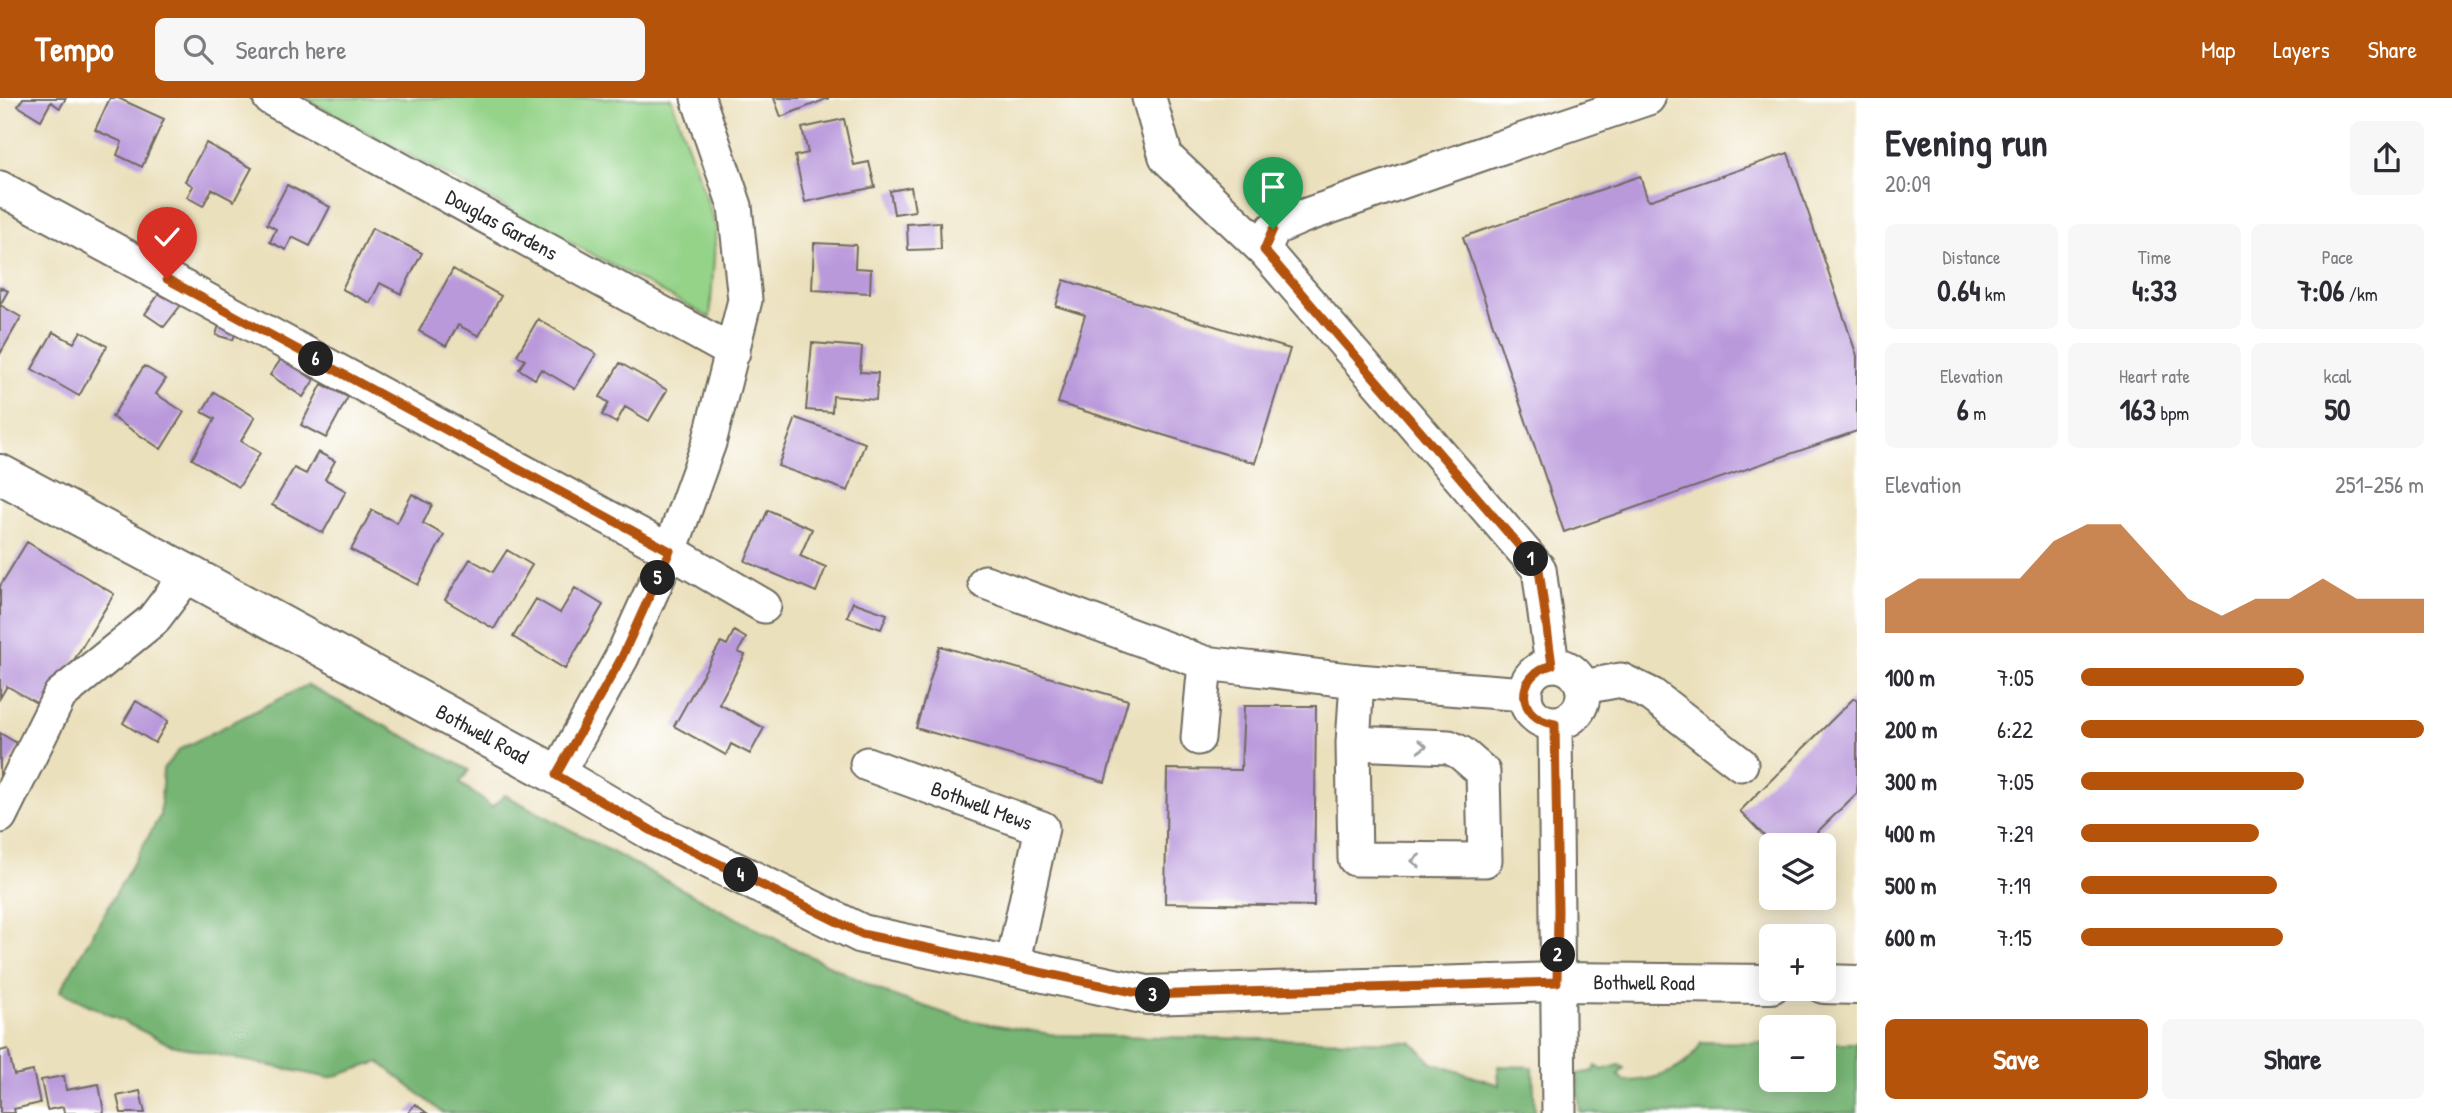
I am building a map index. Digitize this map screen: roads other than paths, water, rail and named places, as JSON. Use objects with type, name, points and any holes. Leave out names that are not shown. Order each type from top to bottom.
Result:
[{"type":"main road","name":"Bothwell Road","points":[[0,474],[556,775],[654,832],[862,934],[1147,995],[1557,982],[1759,984]]},
{"type":"main road","points":[[1836,985],[1857,985]]},
{"type":"street","name":"Douglas Gardens","points":[[270,98],[733,352]]},
{"type":"street","points":[[556,775],[622,657],[670,551],[709,443],[745,300],[735,206],[698,98]]},
{"type":"street","points":[[1149,98],[1166,157],[1264,250],[1539,569],[1552,665]]},
{"type":"street","points":[[1264,250],[1273,229],[1487,152],[1648,98]]},
{"type":"street","points":[[0,188],[670,551],[764,606]]},
{"type":"street","points":[[0,816],[60,695],[153,620],[188,574]]},
{"type":"street","points":[[985,582],[1205,663],[1357,681],[1525,694]]},
{"type":"street","points":[[1198,738],[1205,663]]},
{"type":"street","points":[[1552,665],[1571,670],[1583,687],[1582,705],[1577,714],[1555,724],[1536,718],[1529,710],[1525,694],[1526,684],[1532,675],[1540,668],[1552,665]]},
{"type":"street","points":[[1583,687],[1621,680],[1652,695],[1741,764]]},
{"type":"street","points":[[1353,743],[1449,747],[1461,753],[1483,772],[1485,860],[1355,859],[1353,743],[1357,681]]},
{"type":"street","points":[[1555,724],[1559,1113]]},
{"type":"street","name":"Bothwell Mews","points":[[867,764],[1042,828],[1012,966]]}]
